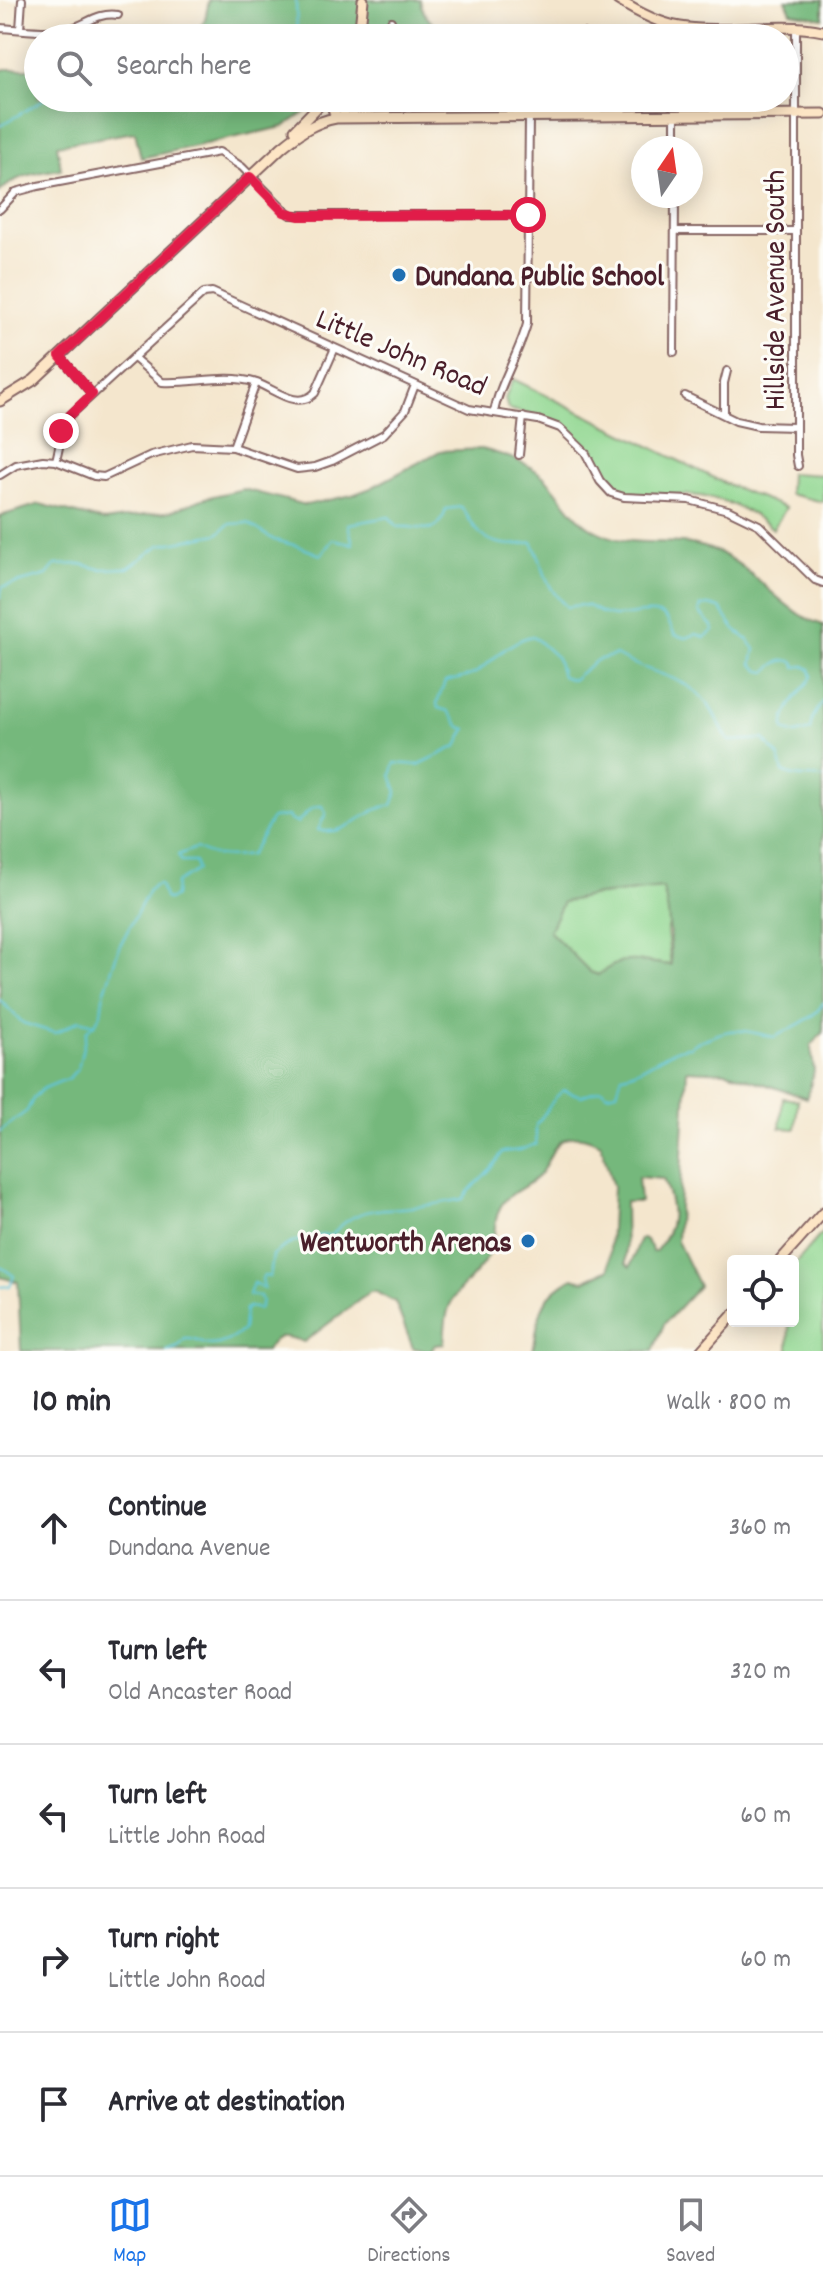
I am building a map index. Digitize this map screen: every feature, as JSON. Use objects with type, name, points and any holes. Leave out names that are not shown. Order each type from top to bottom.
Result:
[{"type":"street","points":[[20,29],[22,0]]},
{"type":"street","points":[[360,24],[363,0]]},
{"type":"street","points":[[618,0],[640,13],[671,24]]},
{"type":"street","points":[[84,24],[104,13],[118,15]]},
{"type":"street","points":[[799,27],[823,31]]},
{"type":"street","points":[[0,28],[24,29]]},
{"type":"street","points":[[0,401],[34,380],[282,147],[313,112]]},
{"type":"street","points":[[336,112],[340,118]]},
{"type":"street","points":[[340,118],[341,112]]},
{"type":"street","points":[[675,114],[675,136]]},
{"type":"street","name":"Hillside Avenue South","points":[[796,114],[798,466]]},
{"type":"street","points":[[282,147],[313,124],[340,118],[823,114]]},
{"type":"street","points":[[494,413],[527,324],[529,115]]},
{"type":"street","points":[[0,209],[16,192],[38,186],[219,152],[230,157],[284,212],[299,216],[528,215]]},
{"type":"street","points":[[674,352],[675,208]]},
{"type":"street","points":[[675,231],[796,231]]},
{"type":"street","name":"Little John Road","points":[[56,461],[65,420],[204,293],[212,292],[469,409],[550,423],[569,434],[585,452],[600,481],[611,493],[624,497],[689,500],[728,510],[759,525],[815,580],[823,583]]},
{"type":"street","points":[[134,358],[162,382],[216,378],[256,383],[296,401],[315,393],[335,348]]},
{"type":"street","points":[[60,356],[92,394]]},
{"type":"street","points":[[724,415],[727,371]]},
{"type":"street","points":[[233,447],[256,383]]},
{"type":"street","points":[[0,475],[16,465],[32,461],[56,461],[104,477],[172,448],[212,444],[233,447],[297,469],[332,461],[384,434],[405,411],[415,385]]},
{"type":"street","points":[[685,396],[736,421],[758,426],[796,427]]},
{"type":"street","points":[[519,455],[523,417]]},
{"type":"street","points":[[785,1255],[823,1213]]},
{"type":"street","points":[[701,1351],[727,1322]]},
{"type":"green space","points":[[209,0],[420,0],[425,14],[434,24],[203,24]]},
{"type":"green space","points":[[786,0],[823,0],[823,18],[791,12]]},
{"type":"green space","points":[[24,69],[24,112],[305,112],[283,127],[141,158],[135,132],[57,145],[61,169],[20,178],[0,192],[0,71]]},
{"type":"green space","points":[[362,112],[395,112],[372,115]]},
{"type":"green space","points":[[513,379],[724,483],[786,508],[773,529],[744,510],[711,498],[624,492],[606,479],[586,446],[568,429],[547,419],[508,409],[505,399]]},
{"type":"green space","points":[[482,449],[522,462],[543,476],[579,518],[593,529],[622,540],[693,544],[707,548],[738,564],[792,609],[823,625],[823,1033],[811,1045],[814,1071],[807,1098],[727,1072],[687,1070],[677,1241],[699,1286],[664,1324],[653,1351],[533,1351],[542,1308],[553,1292],[573,1278],[584,1281],[609,1269],[613,1187],[601,1144],[570,1137],[553,1150],[540,1174],[503,1204],[497,1215],[490,1252],[449,1307],[444,1344],[435,1345],[430,1351],[413,1348],[395,1302],[370,1292],[304,1342],[282,1337],[274,1340],[266,1351],[21,1351],[18,1282],[0,1277],[0,516],[40,504],[104,521],[172,511],[205,498],[243,489],[306,505],[371,488],[440,451]],"holes":[[[663,888],[671,965],[624,961],[598,975],[590,972],[549,931],[563,902]],[[638,1177],[663,1179],[670,1199],[671,1217],[667,1235],[655,1252],[645,1239],[640,1239],[630,1267],[626,1264],[625,1202],[640,1202]]]},
{"type":"green space","points":[[790,473],[823,475],[823,502],[789,494]]},
{"type":"green space","points":[[663,888],[671,918],[667,932],[671,965],[625,962],[599,975],[590,972],[549,931],[562,902]]},
{"type":"green space","points":[[783,1098],[798,1100],[795,1129],[780,1128]]},
{"type":"green space","points":[[823,1232],[823,1351],[788,1351],[789,1327],[799,1327],[799,1259]]},
{"type":"waterway","points":[[296,0],[297,24]]},
{"type":"waterway","points":[[0,126],[24,111]]},
{"type":"waterway","points":[[0,598],[2,587],[47,575],[55,565],[128,568],[160,545],[218,534],[229,524],[248,523],[274,540],[321,555],[333,539],[353,544],[348,524],[389,517],[398,527],[428,529],[438,525],[446,509],[461,507],[481,535],[494,542],[509,545],[532,542],[549,584],[567,607],[583,605],[615,616],[655,613],[666,618],[675,635],[686,638],[696,634],[705,637],[713,631],[699,612],[701,606],[709,605],[720,608],[735,630],[755,649],[752,664],[760,671],[767,672],[787,660],[795,663],[795,667],[810,669],[812,677],[789,709],[784,730],[796,734],[810,730],[812,719],[823,701]]},
{"type":"waterway","points":[[0,1131],[27,1111],[42,1089],[69,1078],[78,1068],[87,1030],[101,1013],[119,947],[149,890],[160,884],[164,898],[169,900],[175,896],[176,883],[197,870],[195,862],[182,862],[178,855],[196,848],[222,856],[250,855],[272,818],[288,816],[297,823],[311,809],[322,806],[326,813],[318,830],[329,831],[338,830],[373,811],[392,805],[397,792],[391,775],[395,763],[418,765],[457,746],[466,729],[460,727],[448,711],[438,708],[445,682],[474,674],[525,638],[533,636],[557,658],[562,676],[572,680],[597,660],[616,655],[687,685],[706,702],[729,741],[764,739],[779,757],[783,772],[798,777],[823,778]]},
{"type":"waterway","points":[[0,1000],[23,1023],[55,1033],[80,1020],[94,1024]]},
{"type":"waterway","points":[[167,1351],[178,1347],[185,1339],[210,1345],[230,1339],[243,1330],[245,1309],[259,1309],[262,1301],[260,1296],[249,1295],[253,1283],[264,1288],[262,1279],[264,1276],[270,1277],[273,1255],[293,1242],[331,1235],[350,1219],[368,1211],[463,1199],[502,1152],[536,1144],[536,1124],[564,1090],[581,1096],[602,1089],[607,1094],[617,1092],[622,1075],[674,1051],[730,1031],[775,1037],[808,1019],[823,1003]]},
{"type":"waterway","points":[[0,1266],[14,1276],[10,1286],[0,1287]]},
{"type":"place","name":"Dundana Public School","points":[[399,275]]},
{"type":"place","name":"Wentworth Arenas","points":[[528,1241]]},
{"type":"route","points":[[61,431],[65,420],[92,394],[60,356],[250,177],[290,215],[528,215]]}]
